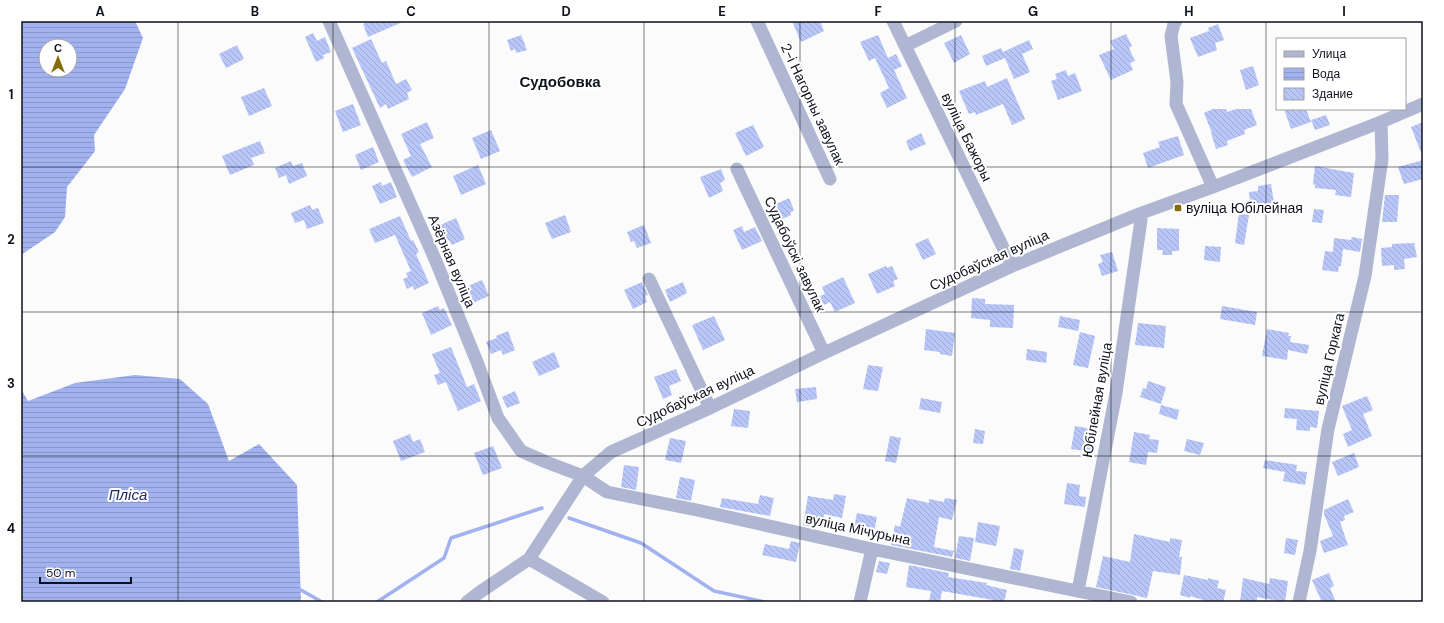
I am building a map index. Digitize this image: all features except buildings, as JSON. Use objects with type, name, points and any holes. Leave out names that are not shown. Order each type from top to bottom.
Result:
[{"type":"street","name":"Азёрная вуліца","points":[[329,21],[435,258],[498,418],[521,451],[583,476]]},
{"type":"street","name":"2-і Нагорны завулак","points":[[757,21],[830,179]]},
{"type":"street","name":"вуліца Бажоры","points":[[893,21],[1012,266]]},
{"type":"street","points":[[905,46],[956,21]]},
{"type":"street","points":[[1176,21],[1171,36],[1177,82],[1176,104],[1213,187]]},
{"type":"street","name":"Судобаўская вуліца","points":[[529,559],[583,476],[611,452],[710,408],[824,353],[1012,266],[1139,214],[1381,122],[1423,104]]},
{"type":"street","name":"вуліца Горкага","points":[[1299,602],[1310,551],[1328,429],[1365,276],[1382,159],[1381,122]]},
{"type":"street","name":"Судабоўскі завулак","points":[[737,169],[824,353]]},
{"type":"street","name":"Юбілейная вуліца","points":[[1078,591],[1116,392],[1141,220],[1139,214]]},
{"type":"street","points":[[649,279],[710,408]]},
{"type":"street","name":"вуліца Мічурына","points":[[583,476],[607,492],[697,510],[872,549],[1131,602]]},
{"type":"street","points":[[860,602],[872,549]]},
{"type":"street","points":[[467,602],[529,559],[603,602]]},
{"type":"water","points":[[21,21],[135,21],[143,38],[125,89],[94,135],[95,151],[67,187],[65,217],[55,232],[21,255]]},
{"type":"water","name":"Пліса","points":[[135,375],[180,379],[208,404],[229,461],[259,444],[297,485],[301,602],[21,602],[21,389],[28,401],[75,383]]},
{"type":"waterway","points":[[377,602],[444,558],[451,538],[542,508]]},
{"type":"waterway","points":[[569,518],[641,543],[714,591],[765,602]]},
{"type":"waterway","points":[[301,590],[322,602]]},
{"type":"place","name":"вуліца Юбілейная","points":[[1178,208]]},
{"type":"district","name":"Судобовка","points":[[560,82]]}]
